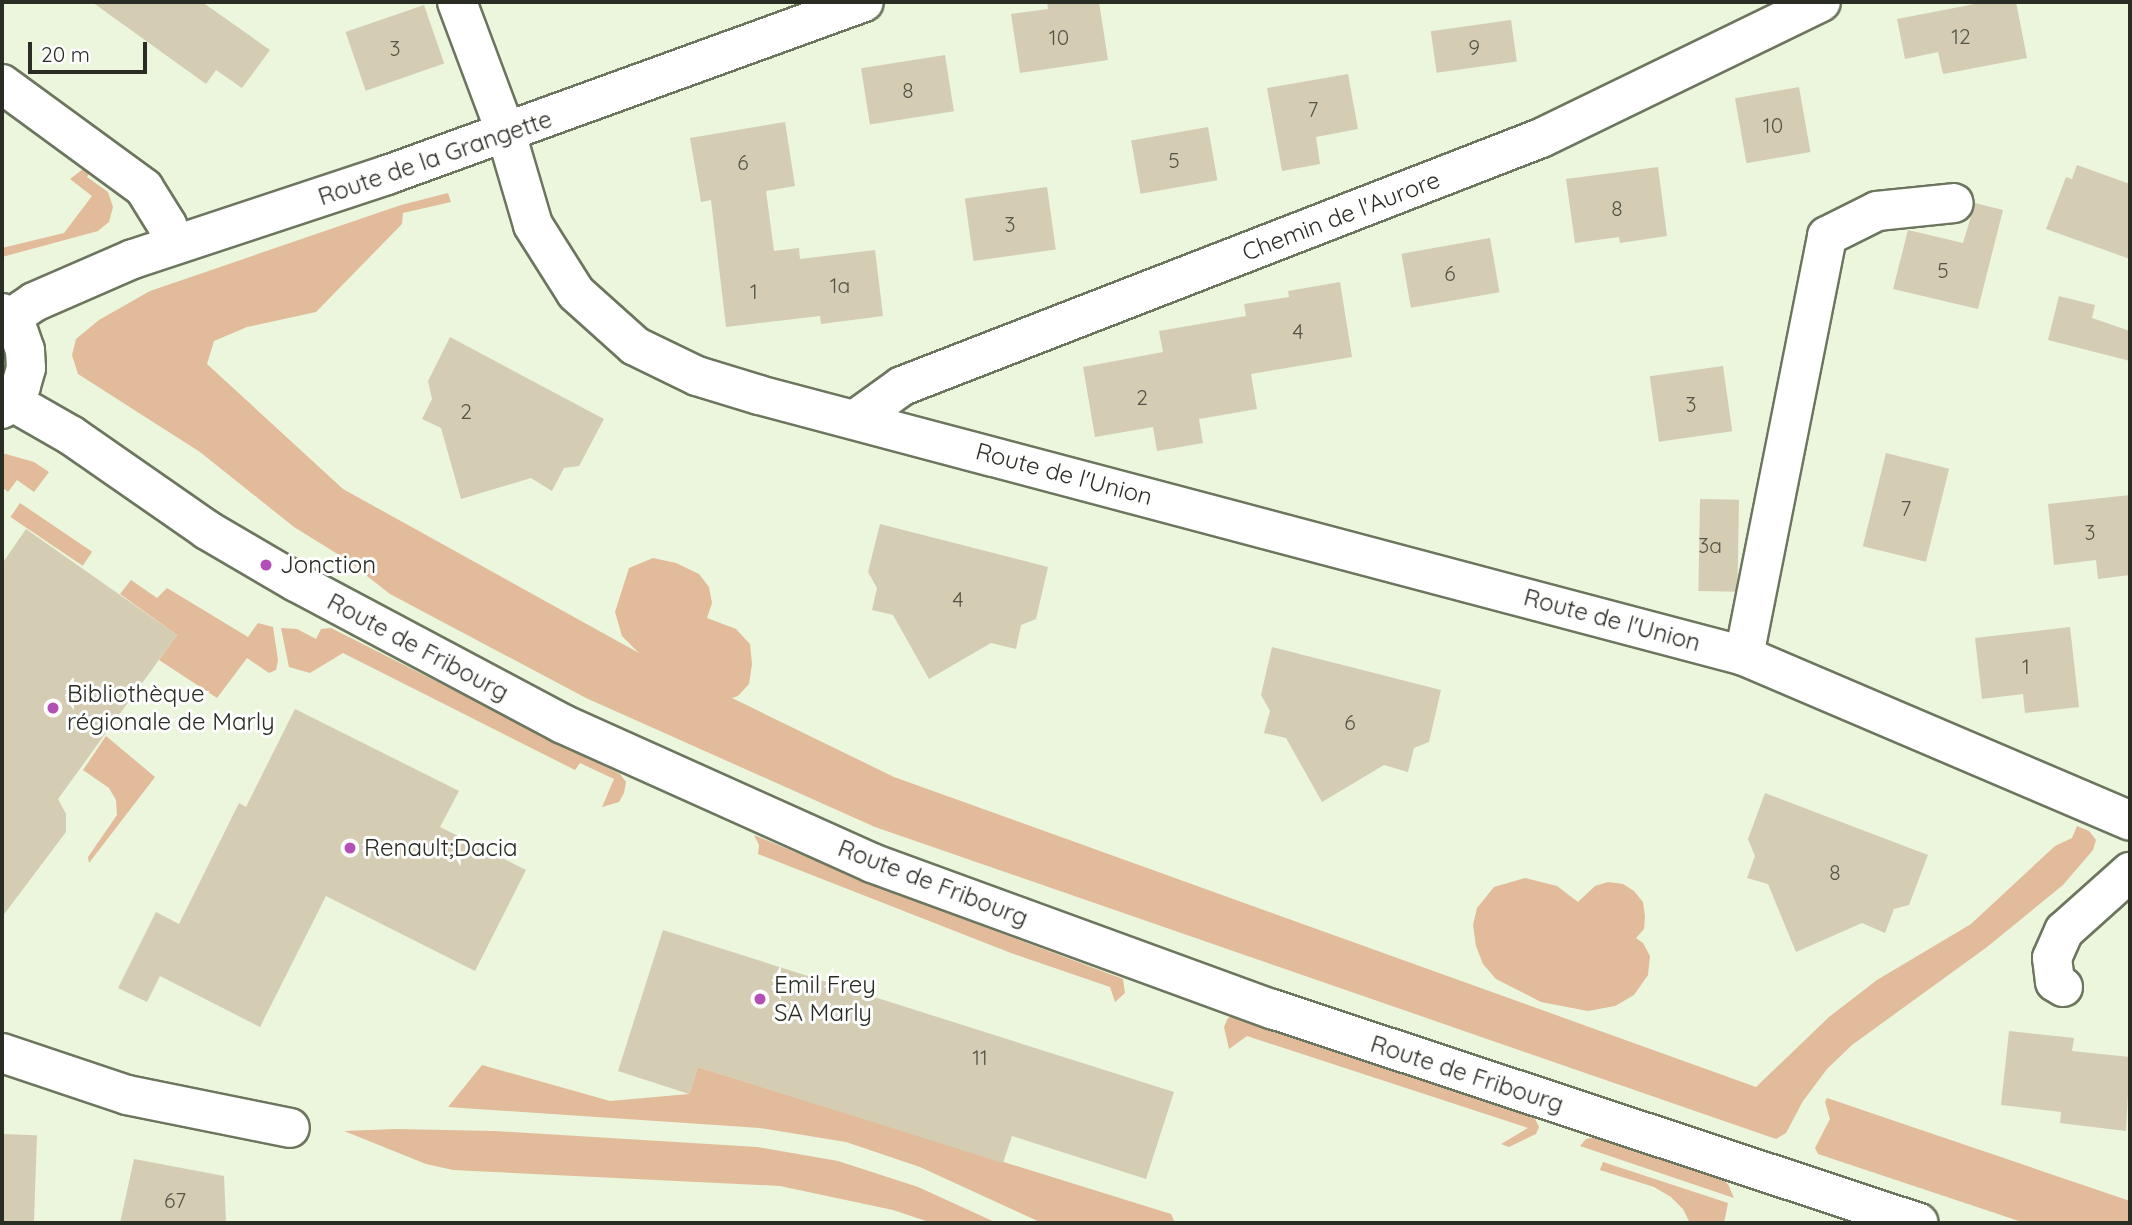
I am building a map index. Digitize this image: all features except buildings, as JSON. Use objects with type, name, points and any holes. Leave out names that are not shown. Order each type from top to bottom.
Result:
[{"type":"street","name":"Route de l'Union","points":[[457,2],[506,134],[533,225],[576,293],[635,346],[698,376],[1744,656],[2128,814]]},
{"type":"street","name":"Route de la Grangette","points":[[5,316],[133,259],[506,134],[864,2]]},
{"type":"street","name":"Chemin de l'Aurore","points":[[856,419],[902,386],[1541,138],[1821,2]]},
{"type":"street","points":[[2,84],[144,188],[167,225],[173,246]]},
{"type":"street","points":[[1744,656],[1827,236],[1877,211],[1954,203]]},
{"type":"street","name":"Route de Fribourg","points":[[5,316],[19,333],[26,369],[21,386],[6,405],[92,448],[207,530],[296,582],[563,724],[872,863],[1272,1009],[1919,1223]]},
{"type":"street","points":[[2063,987],[2056,982],[2052,958],[2064,931],[2130,872]]},
{"type":"street","points":[[2,1053],[127,1095],[290,1128]]},
{"type":"shaded area","points":[[87,166],[92,169],[87,177],[108,192],[113,207],[109,222],[98,231],[2,257],[2,248],[64,233],[92,196],[70,179]]},
{"type":"shaded area","points":[[448,193],[451,202],[403,213],[402,224],[316,312],[247,327],[214,341],[207,364],[343,489],[639,653],[622,636],[615,612],[629,568],[653,558],[676,563],[699,574],[709,587],[712,603],[707,618],[736,629],[750,644],[752,664],[749,684],[738,696],[732,698],[894,777],[1756,1087],[1829,1017],[1877,980],[1971,924],[2055,846],[2072,838],[2077,826],[2089,831],[2096,840],[2093,850],[2063,885],[1987,947],[1852,1045],[1827,1069],[1803,1101],[1786,1133],[1776,1139],[875,827],[586,698],[390,594],[344,558],[294,527],[200,452],[78,374],[72,355],[76,339],[99,320],[150,291],[401,205]]},
{"type":"shaded area","points":[[2,453],[34,462],[49,472],[34,492],[17,480],[8,492],[2,487]]},
{"type":"shaded area","points":[[20,503],[92,552],[83,566],[10,517]]},
{"type":"shaded area","points":[[131,580],[157,598],[167,588],[248,637],[258,623],[273,627],[278,660],[276,670],[269,673],[247,658],[217,698],[159,660],[177,635],[120,594]]},
{"type":"shaded area","points":[[281,628],[297,629],[316,639],[321,629],[331,628],[620,774],[626,782],[624,793],[619,802],[602,807],[614,779],[580,763],[575,770],[343,653],[310,673],[289,667]]},
{"type":"shaded area","points":[[106,736],[155,777],[89,863],[88,857],[117,815],[116,800],[109,788],[83,770]]},
{"type":"shaded area","points":[[754,835],[879,887],[1123,979],[1125,993],[1115,1002],[1110,987],[1011,953],[758,854],[759,845]]},
{"type":"shaded area","points":[[1525,878],[1557,886],[1578,902],[1595,886],[1608,882],[1623,884],[1634,891],[1643,902],[1645,916],[1644,929],[1636,938],[1643,943],[1650,956],[1648,975],[1634,995],[1615,1006],[1588,1011],[1541,1002],[1496,979],[1483,964],[1476,946],[1473,925],[1477,908],[1494,887]]},
{"type":"shaded area","points":[[1237,1014],[1532,1113],[1539,1127],[1536,1134],[1509,1147],[1501,1144],[1528,1128],[1247,1036],[1229,1049],[1224,1027],[1228,1018]]},
{"type":"shaded area","points":[[482,1065],[610,1101],[689,1094],[698,1067],[1171,1214],[1175,1223],[1042,1223],[920,1167],[846,1142],[760,1128],[448,1107]]},
{"type":"shaded area","points":[[1827,1098],[2130,1201],[2130,1223],[2025,1223],[1818,1154],[1815,1148],[1830,1119],[1825,1102]]},
{"type":"shaded area","points":[[344,1131],[495,1131],[757,1147],[838,1161],[918,1187],[997,1223],[932,1223],[893,1210],[780,1186],[453,1170],[426,1164]]},
{"type":"shaded area","points":[[1599,1136],[1717,1175],[1728,1184],[1734,1198],[1580,1146],[1586,1139]]},
{"type":"shaded area","points":[[1603,1162],[1728,1203],[1724,1223],[1690,1223],[1683,1209],[1671,1197],[1654,1187],[1600,1170]]},
{"type":"place","name":"Jonction","points":[[266,565]]},
{"type":"place","name":"Bibliothèque régionale de Marly","points":[[53,708]]},
{"type":"place","name":"Renault;Dacia","points":[[350,848]]},
{"type":"place","name":"Emil Frey SA Marly","points":[[760,999]]}]
